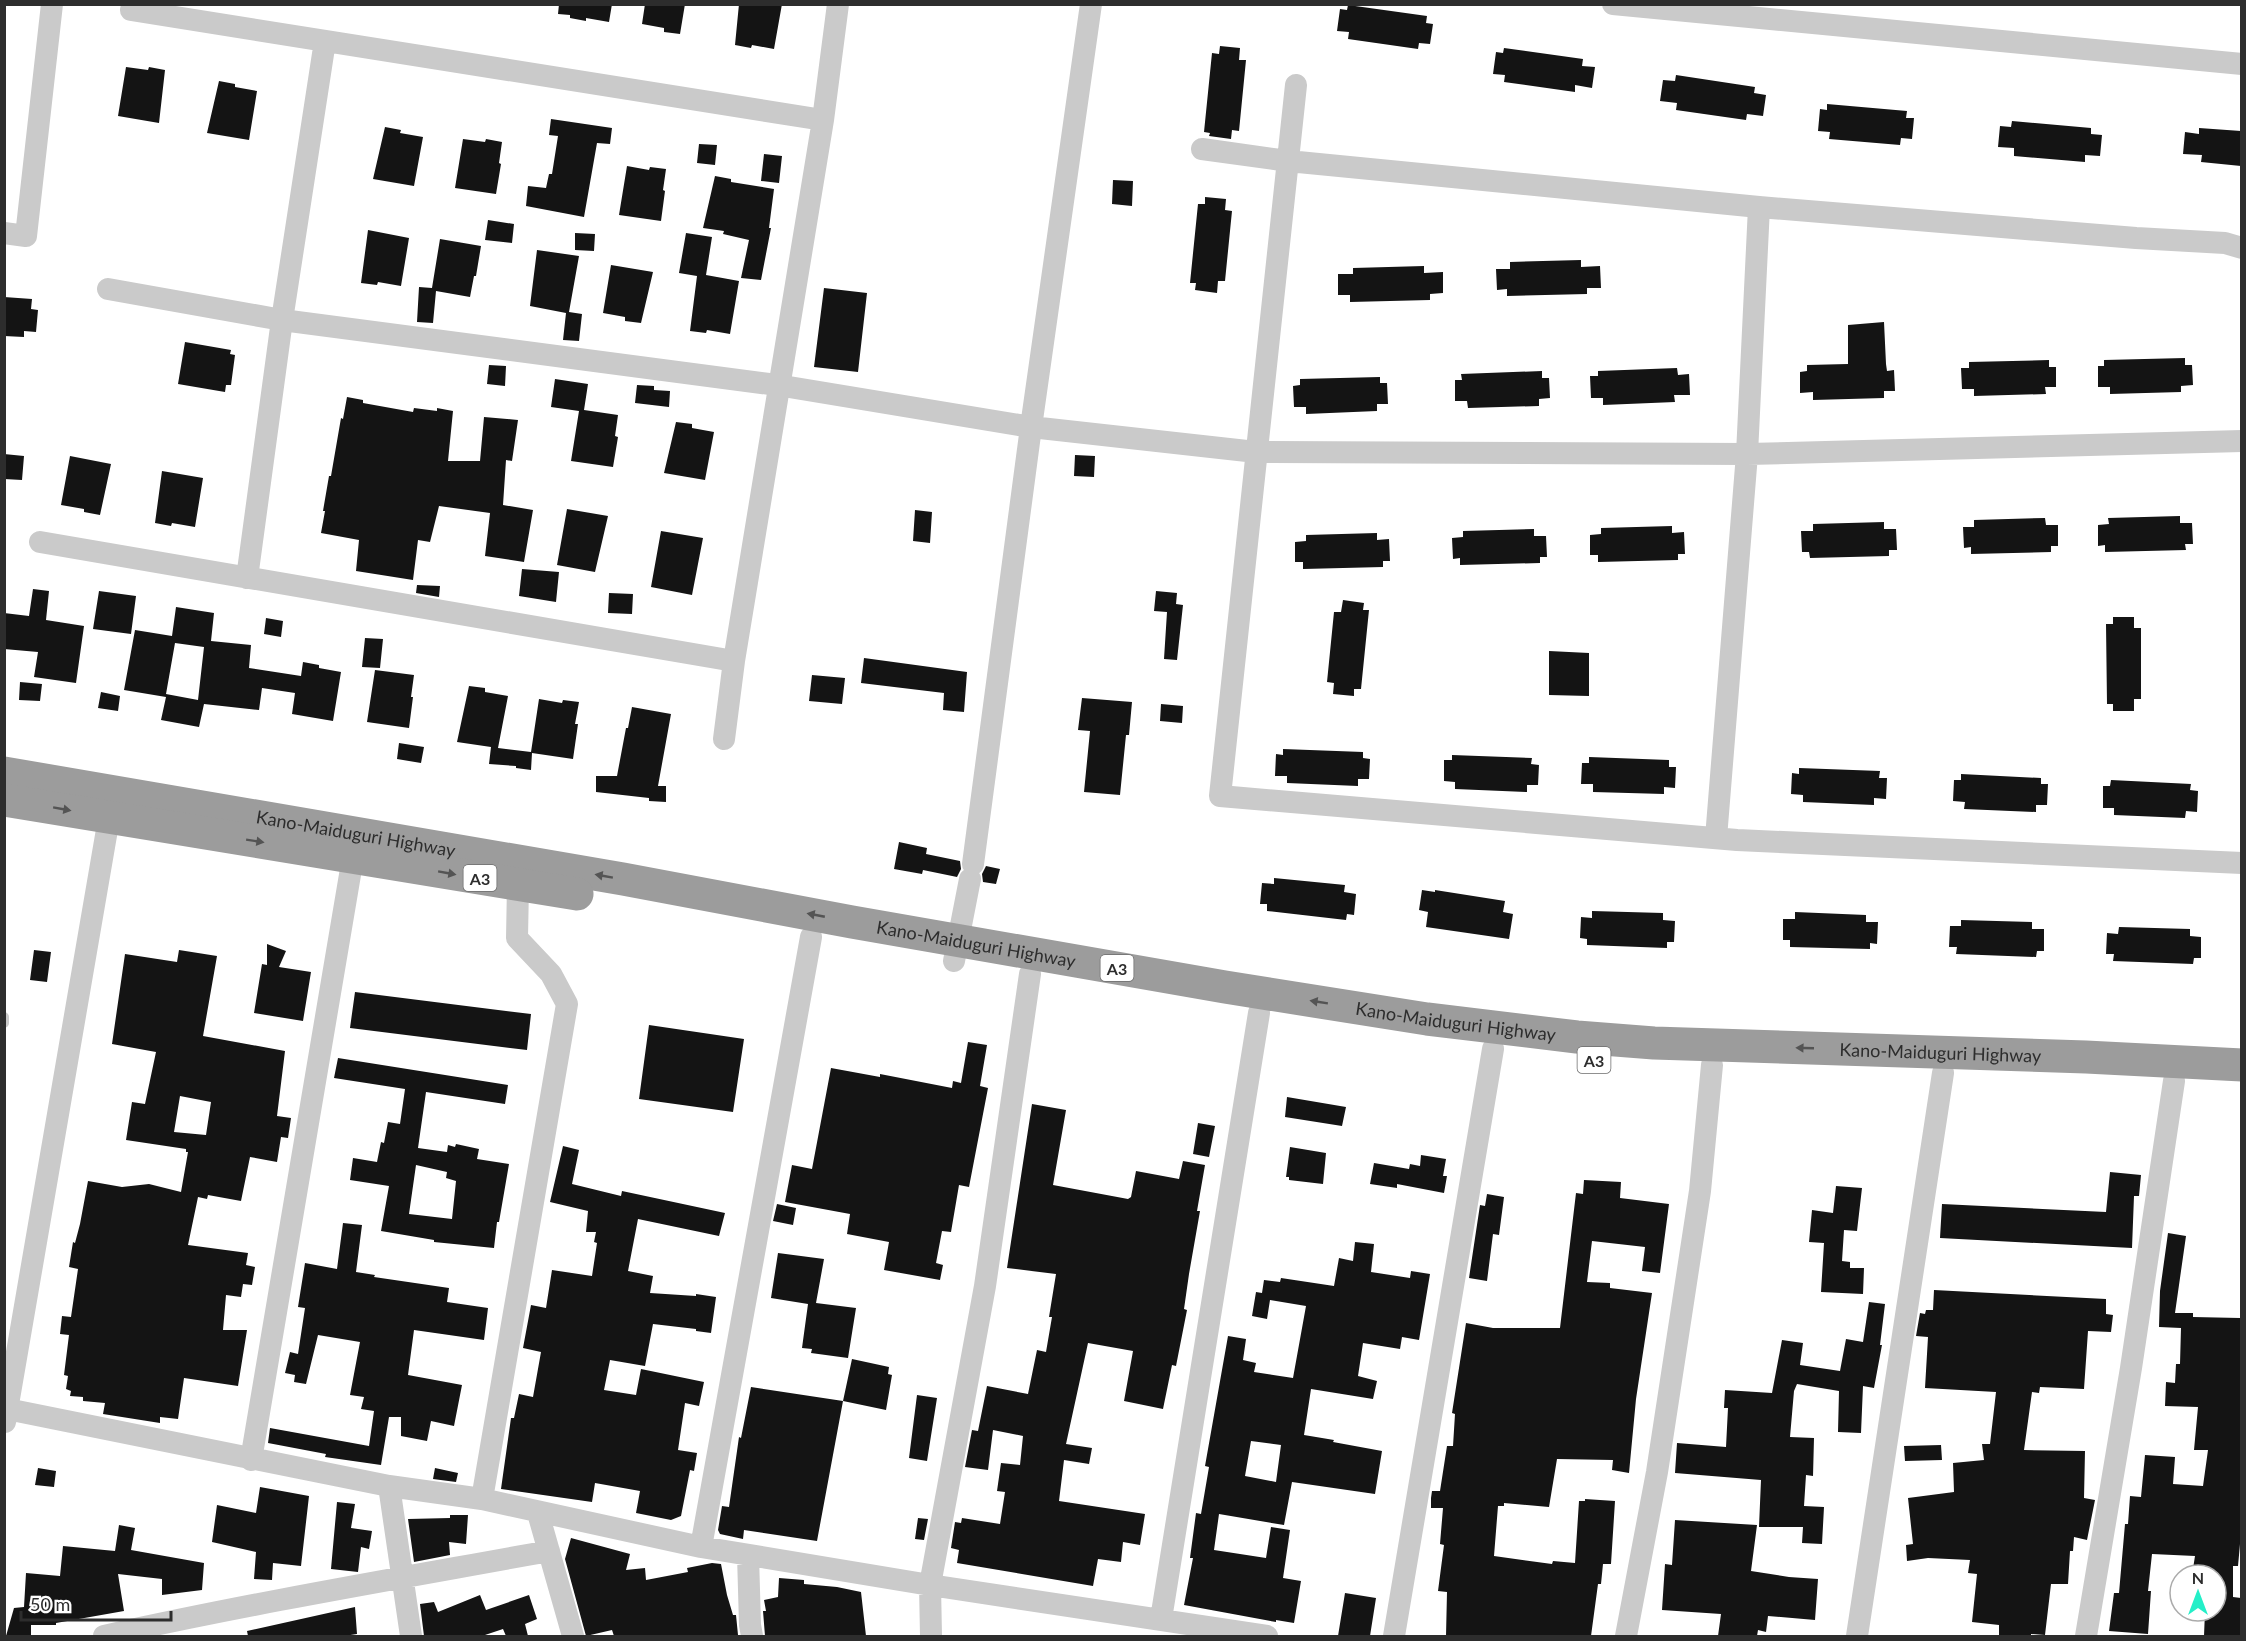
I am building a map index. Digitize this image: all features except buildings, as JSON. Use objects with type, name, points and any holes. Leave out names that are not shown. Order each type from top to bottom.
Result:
[{"type":"highway","name":"Kano-Maiduguri Highway","points":[[4,773],[956,950],[1427,1019],[1577,1037],[1654,1043],[2086,1057],[2241,1065]]},
{"type":"highway","name":"Kano-Maiduguri Highway","points":[[4,800],[678,910],[811,937],[956,950],[1030,974],[1259,1013],[1286,1020],[1423,1041],[1572,1058],[1643,1063],[2241,1084]]},
{"type":"street","points":[[4,233],[26,236],[52,4]]},
{"type":"street","points":[[724,739],[777,385],[823,120],[838,4]]},
{"type":"street","points":[[956,950],[972,872],[1031,427],[1092,4]]},
{"type":"street","points":[[1613,4],[2241,64]]},
{"type":"street","points":[[131,10],[823,120]]},
{"type":"street","points":[[247,579],[282,320],[325,41]]},
{"type":"street","points":[[1296,85],[1220,796],[1716,838],[2241,863]]},
{"type":"street","points":[[1202,149],[1288,160],[1759,207],[2225,243],[2241,248]]},
{"type":"street","points":[[1716,838],[1747,454],[1759,207]]},
{"type":"street","points":[[108,290],[282,320],[777,385],[1031,427],[1256,452],[1747,454],[2241,441]]},
{"type":"street","points":[[40,542],[734,661]]},
{"type":"street","points":[[109,818],[6,1417],[389,1486],[482,1499],[701,1547],[930,1585],[1267,1636]]},
{"type":"street","points":[[251,1460],[353,857]]},
{"type":"street","points":[[482,1499],[567,1004],[551,974],[517,938],[518,885]]},
{"type":"street","points":[[701,1547],[811,937]]},
{"type":"street","points":[[931,1636],[930,1585],[985,1286],[1030,974]]},
{"type":"street","points":[[1161,1619],[1259,1013]]},
{"type":"street","points":[[1394,1636],[1493,1049]]},
{"type":"street","points":[[1626,1636],[1657,1472],[1695,1226],[1712,1065]]},
{"type":"street","points":[[1857,1636],[1943,1073]]},
{"type":"street","points":[[2086,1636],[2131,1368],[2174,1080]]},
{"type":"street","points":[[389,1486],[411,1636]]},
{"type":"street","points":[[538,1513],[573,1636]]},
{"type":"street","points":[[104,1636],[218,1611],[549,1551]]},
{"type":"street","points":[[748,1555],[752,1636]]},
{"type":"lane","points":[[4,1017],[4,1023]]}]
